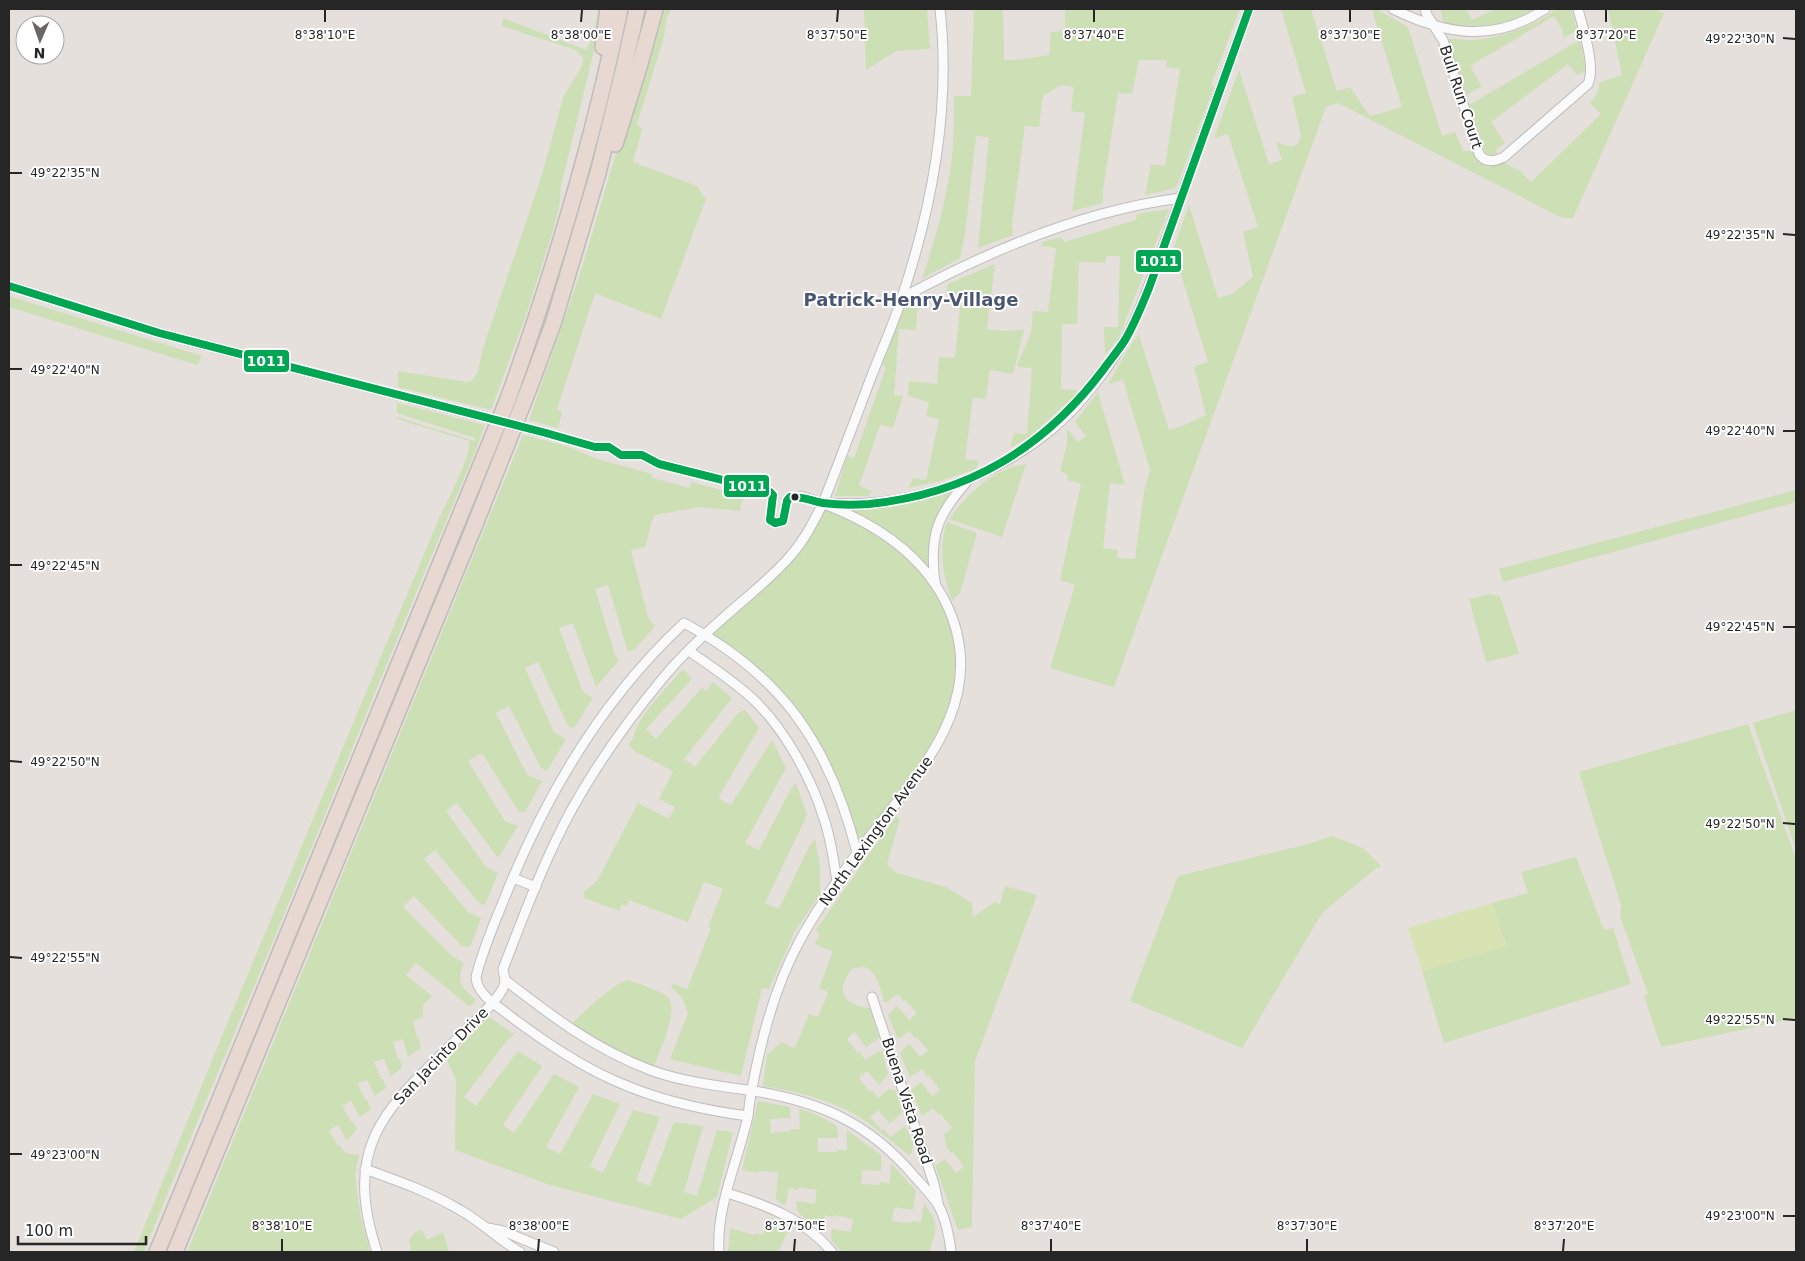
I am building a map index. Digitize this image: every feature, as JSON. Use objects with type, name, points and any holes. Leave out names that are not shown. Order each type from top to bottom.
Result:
[{"type":"highway","points":[[588,148],[590,108],[601,63],[608,9]]},
{"type":"highway","points":[[157,1252],[508,399],[558,252],[588,148],[620,9]]},
{"type":"highway","points":[[175,1252],[507,446],[554,321],[598,173],[637,9]]},
{"type":"highway","points":[[598,173],[613,150],[655,9]]},
{"type":"street","points":[[940,9],[944,56],[943,97],[934,179],[926,213],[902,298],[823,503],[813,524],[792,554],[765,582],[705,634],[664,677],[622,729],[571,810],[536,887],[503,969],[505,980],[568,1027],[592,1043],[620,1057],[652,1070],[692,1082],[799,1100],[825,1109],[850,1122],[872,1136],[904,1165],[939,1206],[950,1240],[951,1252]]},
{"type":"street","points":[[801,496],[823,503],[847,504],[887,501],[930,492],[970,478],[996,466],[1034,443],[1075,407],[1092,388],[1125,339],[1135,318],[1151,280],[1249,9]]},
{"type":"street","points":[[1393,9],[1436,27],[1467,32],[1495,30],[1522,22],[1545,9]]},
{"type":"street","name":"Bull Run Court","points":[[1425,9],[1443,40],[1478,154],[1488,160],[1504,157],[1588,84],[1591,78],[1590,64],[1578,9]]},
{"type":"street","points":[[902,298],[935,280],[1042,233],[1085,218],[1162,200],[1181,198]]},
{"type":"street","points":[[9,286],[159,333],[548,434]]},
{"type":"street","name":"North Lexington Avenue","points":[[935,583],[933,557],[936,531],[941,516],[953,497],[970,478]]},
{"type":"street","name":"North Lexington Avenue","points":[[719,1252],[721,1217],[748,1116],[751,1091],[766,1028],[781,982],[799,943],[837,882],[931,756],[950,716],[960,686],[958,637],[947,605],[935,583],[916,561],[892,540],[857,518],[823,503]]},
{"type":"street","points":[[748,1116],[674,1102],[611,1080],[576,1061],[537,1036],[492,1002],[476,984],[476,977],[512,878],[547,804],[570,764],[600,719],[635,675],[684,623],[705,634],[768,682],[799,718],[832,777],[843,805],[857,854]]},
{"type":"street","points":[[689,651],[755,701],[780,730],[819,804],[831,846],[837,882]]},
{"type":"street","points":[[512,878],[536,887]]},
{"type":"street","name":"San Jacinto Drive","points":[[377,1252],[364,1191],[365,1169],[373,1138],[382,1121],[412,1082],[492,1002],[501,991],[505,980]]},
{"type":"street","name":"Buena Vista Road","points":[[872,997],[934,1184],[939,1206]]},
{"type":"street","points":[[365,1169],[430,1194],[462,1210],[505,1243],[520,1252]]},
{"type":"street","points":[[727,1193],[760,1203],[788,1216],[807,1228],[832,1252]]},
{"type":"street","points":[[485,1227],[503,1231],[554,1252]]},
{"type":"green space","points":[[598,9],[604,9],[561,186],[559,208],[525,318],[491,410],[398,387],[398,371],[467,382],[471,381],[477,374],[484,345],[541,178],[563,98],[583,62],[583,58],[576,50],[502,26],[503,18],[586,50],[593,38]]},
{"type":"green space","points":[[626,9],[629,9],[610,93],[589,176],[553,300],[521,392],[482,494],[377,744],[375,742],[487,471],[543,322],[582,194]]},
{"type":"green space","points":[[659,9],[671,9],[666,20],[664,37],[637,124],[642,130],[633,162],[697,186],[706,199],[661,319],[595,293],[557,409],[562,412],[558,428],[529,420],[582,268]]},
{"type":"green space","points":[[864,9],[927,9],[930,49],[896,51],[866,70]]},
{"type":"green space","points":[[974,9],[1003,9],[1004,60],[1017,60],[1049,55],[1051,32],[1065,31],[1065,9],[1240,9],[1211,85],[1214,87],[1176,188],[1145,195],[1151,164],[1165,166],[1180,69],[1166,67],[1167,60],[1139,60],[1132,94],[1118,93],[1103,190],[1103,203],[1072,211],[1085,113],[1071,111],[1074,87],[1061,85],[1043,96],[1039,127],[1025,126],[1012,224],[1013,235],[978,248],[989,137],[976,136],[965,234],[960,258],[922,279],[940,219],[950,173],[954,96],[971,96]]},
{"type":"green space","points":[[1281,9],[1311,9],[1337,91],[1350,87],[1370,116],[1402,107],[1373,9],[1408,27],[1442,136],[1455,132],[1463,151],[1472,151],[1479,161],[1486,165],[1505,163],[1520,171],[1531,182],[1601,114],[1590,103],[1597,94],[1600,82],[1622,75],[1608,9],[1638,9],[1639,11],[1654,9],[1664,13],[1573,218],[1562,218],[1338,103],[1326,107],[1114,687],[1050,668],[1075,585],[1060,580],[1081,484],[1067,480],[1068,475],[1060,471],[1067,445],[1067,429],[1078,442],[1086,436],[1075,422],[1098,392],[1125,485],[1110,483],[1103,548],[1118,550],[1117,558],[1135,559],[1144,492],[1150,470],[1123,380],[1108,384],[1128,349],[1139,335],[1169,430],[1206,415],[1194,367],[1208,362],[1179,268],[1165,272],[1189,205],[1218,298],[1232,294],[1253,277],[1243,232],[1258,227],[1228,134],[1214,138],[1239,70],[1269,164],[1282,160],[1276,142],[1291,147],[1298,144],[1301,136],[1292,97],[1306,93]]},
{"type":"green space","points":[[1440,9],[1466,9],[1472,20],[1496,9],[1534,9],[1500,23],[1470,26],[1444,23]]},
{"type":"green space","points":[[1556,9],[1571,9],[1577,30],[1564,38],[1562,29],[1554,16],[1470,66],[1482,86],[1467,95],[1447,40],[1481,39],[1504,34],[1539,21]]},
{"type":"green space","points":[[1580,40],[1586,70],[1577,75],[1568,64],[1491,122],[1505,143],[1495,150],[1499,155],[1492,156],[1486,154],[1469,105]]},
{"type":"green space","points":[[1169,209],[1119,337],[1105,355],[1104,327],[1118,327],[1120,256],[1106,256],[1106,263],[1079,262],[1077,324],[1062,324],[1061,389],[1077,390],[1076,395],[1029,437],[1010,448],[1014,433],[1027,434],[1032,368],[1019,367],[1017,365],[1031,333],[1033,311],[1048,312],[1056,248],[1041,246],[1043,242],[1061,237],[1064,242],[1136,220],[1137,214]]},
{"type":"green space","points":[[995,264],[987,329],[1002,331],[1024,330],[1013,374],[990,370],[986,399],[973,398],[965,459],[979,461],[976,469],[940,481],[908,488],[913,478],[926,480],[939,419],[926,416],[929,402],[908,396],[909,381],[937,384],[939,357],[955,358],[961,294],[946,292],[948,284]]},
{"type":"green space","points":[[9,296],[202,356],[197,365],[9,307]]},
{"type":"green space","points":[[918,300],[916,330],[899,329],[894,395],[903,396],[893,428],[880,425],[859,486],[872,491],[868,496],[835,496],[847,456],[854,458],[886,368],[882,365],[905,306]]},
{"type":"green space","points":[[397,403],[485,425],[144,1252],[134,1252],[217,1048],[466,458],[469,441],[397,419],[397,417],[474,441],[475,438],[397,413]]},
{"type":"green space","points":[[523,435],[567,446],[597,459],[652,474],[652,478],[690,488],[691,482],[745,496],[740,507],[741,511],[700,507],[655,515],[645,547],[631,550],[648,617],[655,626],[635,649],[628,652],[608,585],[595,589],[615,655],[619,660],[596,687],[573,623],[559,628],[583,692],[593,698],[574,728],[568,726],[538,662],[525,668],[554,732],[566,739],[547,771],[541,768],[509,706],[496,713],[527,775],[542,781],[525,812],[519,812],[482,753],[468,761],[505,821],[518,826],[498,858],[457,803],[446,811],[486,867],[498,873],[485,905],[479,903],[435,850],[424,859],[468,912],[481,918],[470,947],[462,946],[414,896],[403,907],[452,956],[464,963],[460,975],[461,984],[476,1000],[470,1007],[416,963],[406,975],[432,996],[423,1005],[423,1018],[413,1021],[421,1048],[408,1057],[403,1039],[393,1042],[402,1068],[391,1076],[384,1059],[374,1062],[386,1088],[375,1096],[367,1080],[358,1083],[371,1109],[360,1117],[351,1101],[342,1106],[357,1129],[347,1141],[338,1125],[329,1130],[338,1146],[340,1145],[345,1153],[359,1155],[355,1175],[360,1214],[370,1252],[187,1252]]},
{"type":"green space","points":[[1026,464],[1002,537],[949,519],[973,491],[983,483],[1014,466]]},
{"type":"green space","points":[[970,478],[941,516],[933,571],[947,605],[961,671],[941,739],[857,853],[831,776],[786,701],[705,634],[778,569],[823,503],[887,501]]},
{"type":"green space","points":[[1796,490],[1796,502],[1503,582],[1499,569]]},
{"type":"green space","points":[[947,522],[977,533],[960,593],[952,601],[946,581],[942,552]]},
{"type":"green space","points":[[1489,594],[1500,596],[1519,654],[1486,662],[1469,599]]},
{"type":"green space","points":[[683,669],[692,679],[646,729],[656,739],[702,688],[707,691],[713,682],[732,698],[684,759],[695,767],[738,713],[745,710],[759,728],[718,798],[731,805],[772,740],[786,768],[745,843],[759,850],[796,783],[807,815],[765,903],[779,909],[809,847],[815,839],[820,865],[820,895],[795,931],[769,989],[762,988],[741,1076],[670,1059],[688,1013],[682,998],[671,987],[673,984],[687,989],[711,928],[708,927],[723,889],[704,882],[688,922],[629,900],[627,906],[622,904],[619,911],[584,898],[584,892],[597,881],[638,803],[669,819],[675,807],[659,799],[673,771],[634,751],[629,745],[638,724],[645,714]]},
{"type":"green space","points":[[1796,710],[1796,850],[1753,723]]},
{"type":"green space","points":[[1748,724],[1796,859],[1796,1018],[1661,1047],[1644,996],[1648,994],[1620,916],[1621,905],[1579,772]]},
{"type":"green space","points":[[896,816],[900,819],[887,864],[897,873],[946,887],[972,903],[973,917],[995,902],[1000,904],[1005,886],[1037,895],[975,1061],[972,1227],[958,1230],[935,1166],[945,1159],[956,1173],[964,1167],[946,1146],[944,1135],[952,1128],[941,1114],[939,1115],[933,1108],[922,1116],[911,1090],[921,1082],[932,1096],[940,1090],[922,1069],[910,1077],[900,1053],[909,1043],[920,1057],[928,1051],[917,1037],[915,1038],[909,1031],[898,1039],[888,1015],[897,1006],[909,1020],[917,1013],[898,994],[884,1002],[874,974],[866,967],[853,968],[847,976],[843,990],[844,995],[853,1004],[870,1008],[879,1038],[866,1047],[855,1032],[847,1039],[865,1060],[882,1051],[888,1074],[879,1085],[867,1071],[859,1078],[870,1092],[872,1090],[878,1098],[889,1089],[896,1091],[902,1112],[890,1124],[878,1110],[870,1117],[890,1137],[905,1126],[913,1143],[912,1153],[909,1155],[856,1115],[834,1104],[811,1096],[763,1086],[767,1055],[781,1042],[795,1048],[809,1014],[818,1017],[828,992],[819,988],[833,951],[818,946],[815,942],[820,935],[816,930]]},
{"type":"green space","points":[[1332,836],[1363,848],[1381,866],[1322,913],[1242,1048],[1130,1001],[1178,876],[1308,844]]},
{"type":"green space","points":[[1576,857],[1604,930],[1613,928],[1631,984],[1444,1043],[1422,971],[1506,946],[1492,903],[1528,893],[1521,872]]},
{"type":"green space","points":[[1492,903],[1507,946],[1422,971],[1408,928]]},
{"type":"green space","points":[[302,919],[305,920],[168,1252],[164,1252]]},
{"type":"green space","points":[[629,980],[665,995],[671,1004],[667,1033],[652,1070],[568,1027],[606,993],[622,982]]},
{"type":"green space","points":[[489,1017],[514,1034],[464,1097],[476,1106],[518,1051],[542,1066],[503,1125],[514,1133],[554,1074],[579,1087],[546,1147],[560,1154],[593,1094],[620,1104],[590,1166],[603,1173],[633,1110],[660,1117],[636,1181],[650,1186],[674,1122],[703,1126],[684,1192],[697,1196],[717,1130],[733,1132],[717,1197],[681,1219],[550,1185],[455,1150],[456,1080],[447,1060]]},
{"type":"green space","points":[[758,1101],[790,1107],[790,1118],[770,1119],[771,1133],[800,1129],[799,1108],[837,1126],[838,1138],[818,1138],[818,1152],[847,1150],[847,1130],[881,1155],[881,1171],[862,1170],[861,1184],[880,1185],[880,1182],[890,1183],[891,1163],[916,1191],[913,1210],[894,1207],[892,1221],[921,1222],[924,1203],[933,1217],[936,1227],[929,1252],[842,1252],[831,1240],[832,1229],[851,1232],[853,1219],[825,1215],[821,1230],[798,1213],[796,1201],[815,1204],[817,1190],[799,1187],[798,1190],[789,1188],[784,1205],[776,1199],[778,1172],[759,1171],[758,1173],[742,1170]]},
{"type":"green space","points":[[771,1218],[790,1227],[778,1252],[728,1252],[730,1228],[754,1235],[755,1233],[763,1235],[767,1221]]},
{"type":"green space","points":[[422,1230],[427,1240],[443,1232],[449,1252],[411,1252],[409,1240],[415,1232]]},
{"type":"transit line","name":"1011","points":[[9,286],[159,333],[595,447],[609,447],[621,455],[642,455],[659,464],[770,492],[773,495],[770,520],[775,523],[783,521],[787,501],[790,497],[846,505],[905,499],[939,490],[971,478],[1001,463],[1029,444],[1055,423],[1080,398],[1122,344],[1129,334],[1149,288],[1249,9]]},
{"type":"district","name":"Patrick-Henry-Village","points":[[911,300]]}]
